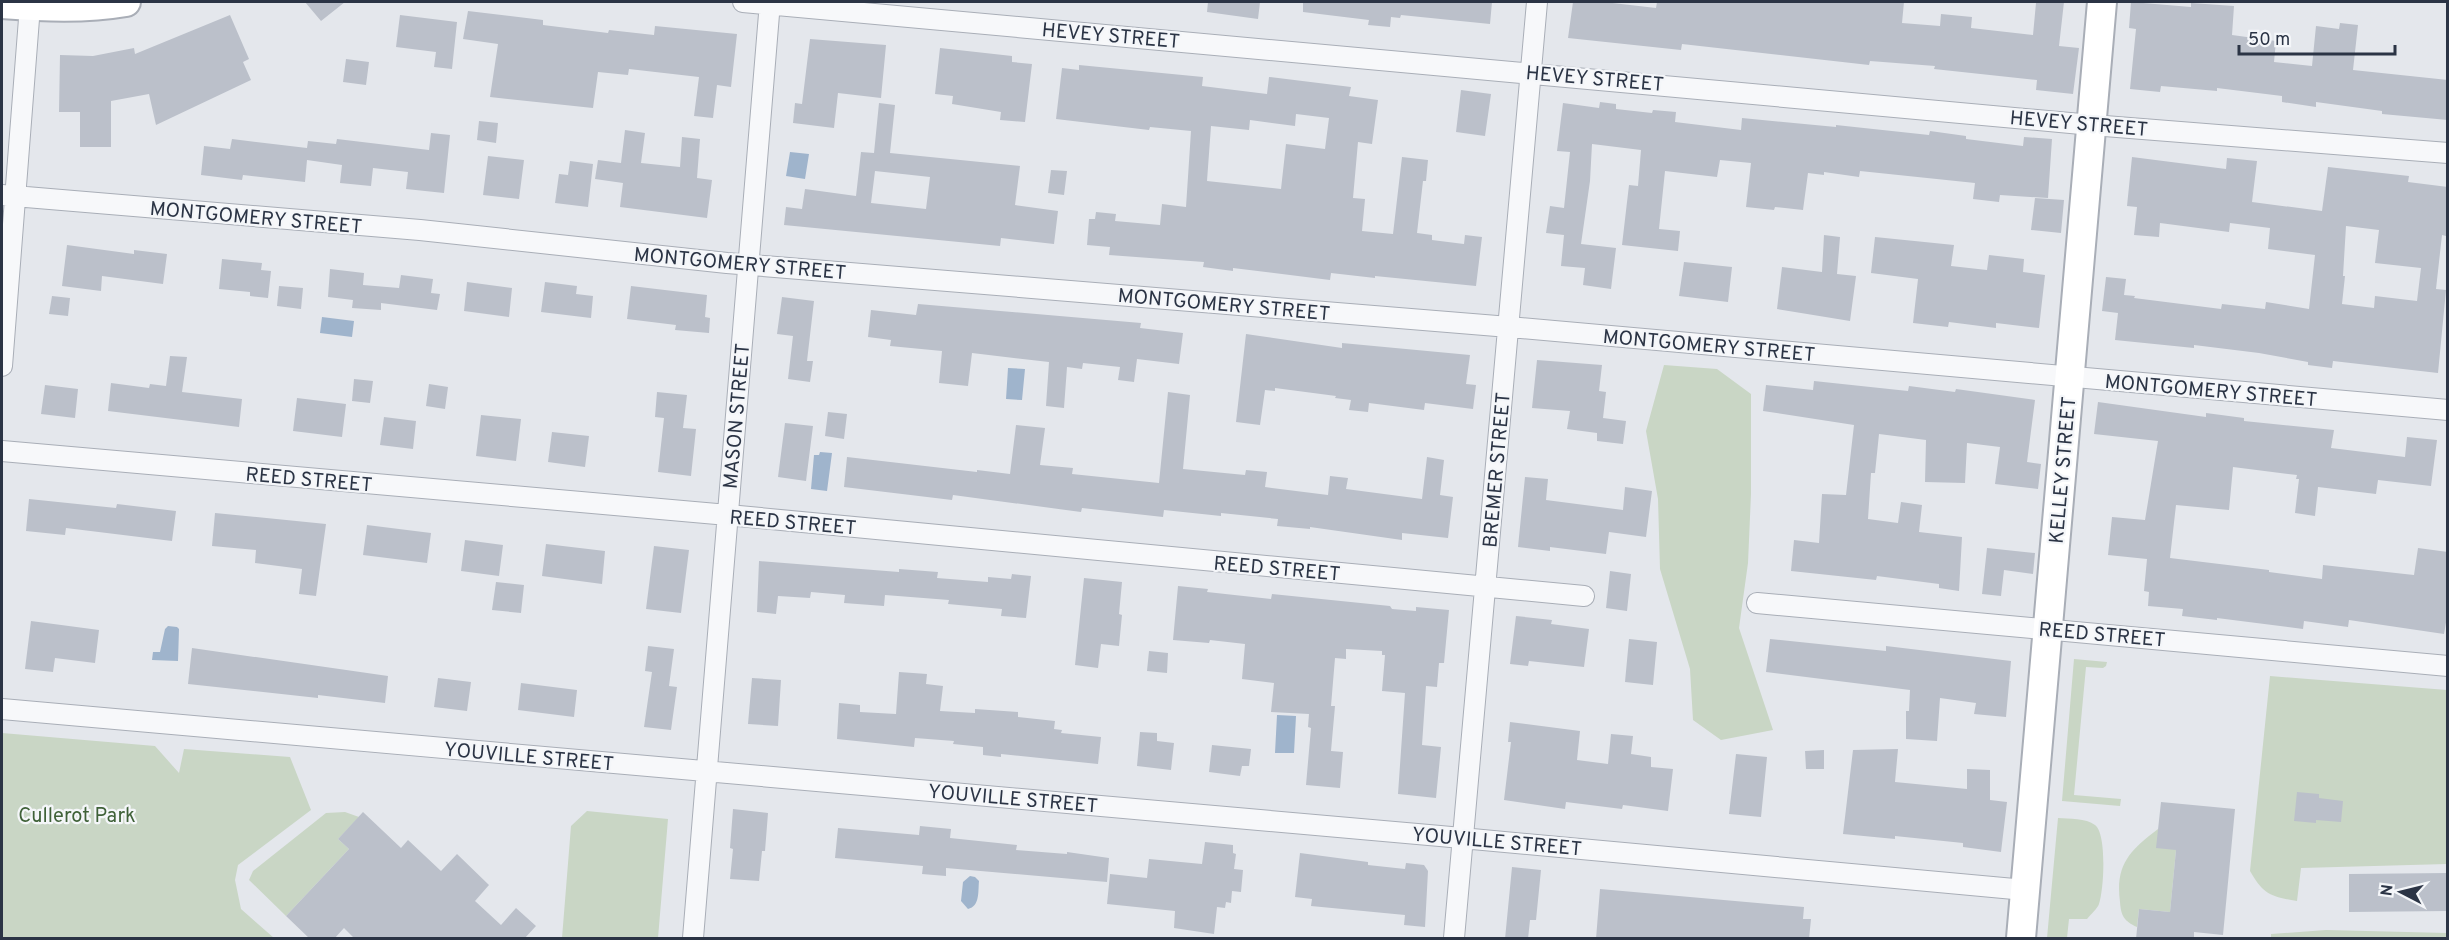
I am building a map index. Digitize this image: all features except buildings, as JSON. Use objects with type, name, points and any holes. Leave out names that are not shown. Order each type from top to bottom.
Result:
[{"type":"street","points":[[2,4],[101,6],[126,2]]},
{"type":"street","name":"HEVEY STREET","points":[[742,2],[2092,124],[2448,153]]},
{"type":"street","name":"BREMER STREET","points":[[1454,939],[1537,2]]},
{"type":"street","name":"KELLEY STREET","points":[[2021,939],[2102,2]]},
{"type":"street","name":"MASON STREET","points":[[693,939],[770,3]]},
{"type":"street","points":[[2,366],[8,195],[30,6]]},
{"type":"street","name":"MONTGOMERY STREET","points":[[8,195],[420,230],[749,265],[1509,327],[2448,411]]},
{"type":"street","name":"REED STREET","points":[[2,452],[728,515],[1584,596]]},
{"type":"street","name":"REED STREET","points":[[1757,603],[2448,666]]},
{"type":"street","name":"YOUVILLE STREET","points":[[2,709],[2025,890]]},
{"type":"green space","points":[[1664,365],[1717,369],[1751,394],[1748,563],[1739,628],[1773,730],[1721,740],[1693,720],[1690,669],[1660,569],[1658,499],[1646,431]]},
{"type":"green space","points":[[2074,659],[2107,662],[2103,668],[2086,667],[2074,795],[2121,799],[2120,806],[2062,801]]},
{"type":"green space","points":[[2270,676],[2447,690],[2447,864],[2301,868],[2297,901],[2274,896],[2259,885],[2250,871]]},
{"type":"green space","name":"Cullerot Park","points":[[2,733],[155,746],[179,773],[184,749],[290,757],[311,810],[238,865],[235,880],[241,909],[274,938],[2,938]]},
{"type":"green space","points":[[587,811],[668,819],[658,938],[562,938],[571,826]]},
{"type":"green space","points":[[345,812],[359,817],[338,839],[349,849],[286,916],[249,880],[253,871],[326,813]]},
{"type":"green space","points":[[2058,818],[2087,821],[2099,830],[2103,850],[2102,887],[2099,904],[2087,919],[2069,919],[2067,938],[2047,938]]},
{"type":"green space","points":[[2158,829],[2176,850],[2170,912],[2139,909],[2137,927],[2126,920],[2120,907],[2119,889],[2122,868],[2132,852]]},
{"type":"green space","points":[[2326,930],[2447,933],[2447,938],[2271,938],[2271,934]]},
{"type":"water","points":[[790,152],[809,154],[805,179],[786,176]]},
{"type":"water","points":[[322,317],[354,321],[352,337],[320,333]]},
{"type":"water","points":[[1008,368],[1025,369],[1022,400],[1006,399]]},
{"type":"water","points":[[820,452],[832,453],[827,491],[811,489],[814,455],[819,455]]},
{"type":"water","points":[[168,626],[179,629],[178,661],[152,660],[153,652],[160,652],[165,629]]},
{"type":"water","points":[[1277,715],[1296,716],[1294,753],[1275,753]]},
{"type":"water","points":[[970,876],[979,881],[979,890],[975,905],[968,909],[961,901],[963,882]]}]
